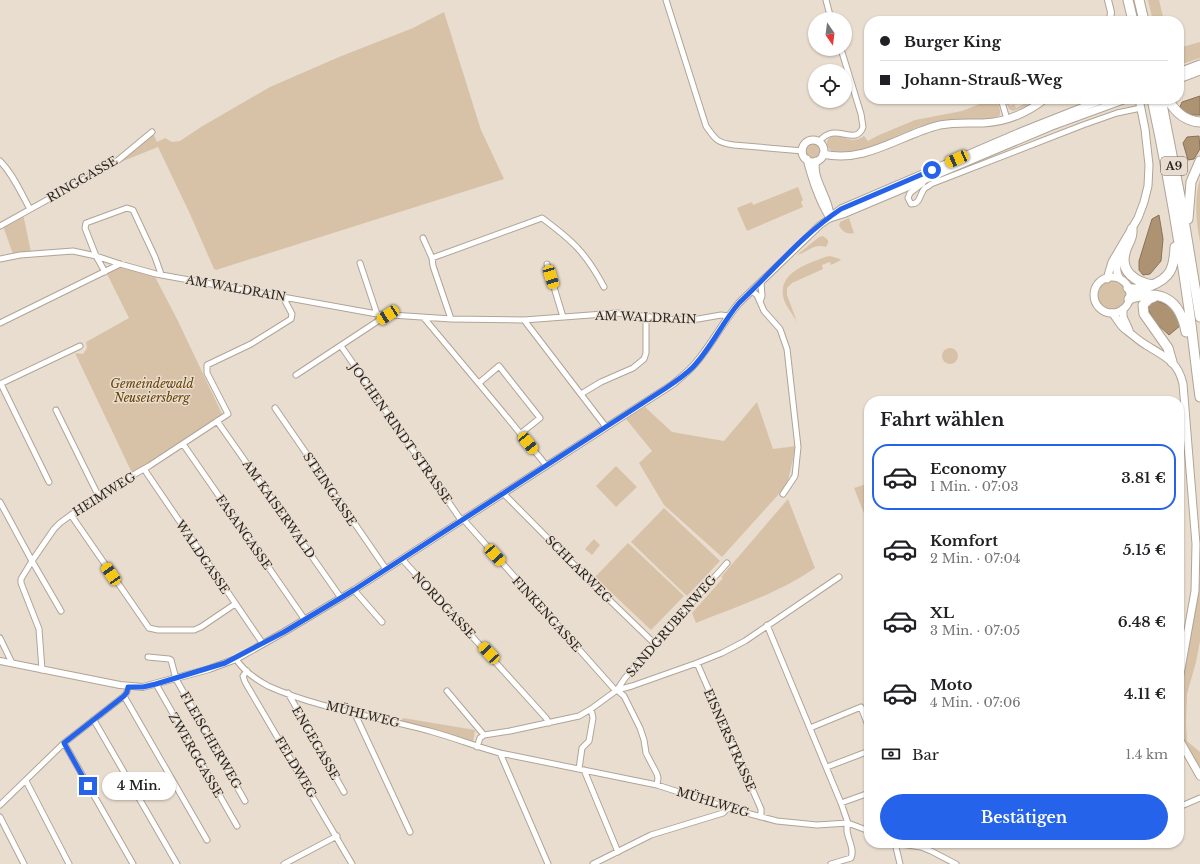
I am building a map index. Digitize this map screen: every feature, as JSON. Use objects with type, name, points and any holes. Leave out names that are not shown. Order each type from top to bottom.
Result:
[{"type":"highway","points":[[1128,0],[1133,16]]},
{"type":"highway","points":[[1139,0],[1143,16]]},
{"type":"highway","name":"A9","points":[[1153,104],[1176,228],[1189,311],[1194,360],[1200,397]]},
{"type":"highway","name":"A9","points":[[1162,104],[1200,317]]},
{"type":"highway","points":[[1171,104],[1179,114],[1194,121],[1200,122]]},
{"type":"highway","points":[[1186,232],[1191,182],[1200,161]]},
{"type":"highway","points":[[1128,288],[1140,289],[1154,285],[1169,276],[1175,262],[1176,228]]},
{"type":"highway","points":[[1132,229],[1132,236],[1125,252],[1124,264],[1136,280],[1154,285]]},
{"type":"highway","points":[[1129,299],[1142,296],[1156,296],[1173,302],[1182,314],[1191,355],[1194,360]]},
{"type":"highway","points":[[1156,296],[1149,298],[1144,305],[1144,314],[1168,348],[1172,362]]},
{"type":"main road","points":[[1184,73],[1200,64]]},
{"type":"main road","points":[[1184,74],[1200,71]]},
{"type":"main road","points":[[823,154],[835,157],[855,156],[875,150],[922,130],[941,125],[987,123],[1007,119],[1027,111],[1038,104]]},
{"type":"main road","points":[[830,218],[841,209],[1023,131],[1091,104]]},
{"type":"main road","points":[[830,218],[843,214],[1052,126],[1112,104]]},
{"type":"main road","points":[[1107,279],[1112,262],[1120,251],[1138,218],[1144,202],[1149,176],[1149,165],[1140,104]]},
{"type":"main road","points":[[807,159],[812,161],[820,159],[824,148],[819,142],[814,140],[805,144],[803,154],[807,159],[813,182],[830,218]]},
{"type":"main road","points":[[816,161],[815,173],[828,203],[830,218]]},
{"type":"main road","points":[[1120,251],[1117,273],[1128,288],[1129,299],[1126,306],[1119,312],[1106,312],[1101,309],[1095,299],[1097,287],[1102,281],[1107,279],[1120,279]]},
{"type":"main road","points":[[1123,309],[1123,317],[1130,332]]},
{"type":"main road","points":[[1112,313],[1124,329],[1130,332],[1144,345],[1162,354],[1172,362],[1178,369],[1182,378],[1184,396]]},
{"type":"main road","points":[[1184,400],[1196,544],[1195,591],[1184,652]]},
{"type":"main road","points":[[1184,748],[1200,776]]},
{"type":"street","points":[[666,0],[706,126],[718,141],[723,144],[803,150]]},
{"type":"street","points":[[826,0],[829,12]]},
{"type":"street","points":[[1108,0],[1111,16]]},
{"type":"street","points":[[819,142],[829,133],[837,132],[851,136],[859,133],[863,127],[861,114],[843,56]]},
{"type":"street","points":[[1002,104],[1007,119]]},
{"type":"street","points":[[936,175],[916,187],[910,193],[908,198],[911,204],[916,204],[919,202],[925,188],[931,184],[1090,122],[1123,111],[1141,108]]},
{"type":"street","name":"RINGGASSE","points":[[0,226],[117,161],[152,132]]},
{"type":"street","points":[[0,162],[4,165],[30,209]]},
{"type":"street","points":[[105,272],[96,256],[85,228],[86,223],[127,208],[133,210],[162,274]]},
{"type":"street","points":[[432,258],[542,218],[563,233],[587,257],[604,287]]},
{"type":"street","points":[[0,661],[128,687],[143,687],[176,679],[236,659],[342,598],[503,492],[673,384],[698,360],[728,316],[739,303],[820,225],[830,218]]},
{"type":"street","points":[[423,238],[432,258],[433,266],[451,319]]},
{"type":"street","name":"AM WALDRAIN","points":[[0,259],[20,255],[73,251],[162,274],[376,314],[424,318],[524,320],[617,314],[690,320],[717,315],[728,316]]},
{"type":"street","points":[[360,263],[376,314]]},
{"type":"street","points":[[0,323],[120,264]]},
{"type":"street","points":[[547,264],[563,317]]},
{"type":"street","points":[[760,302],[762,296],[761,282]]},
{"type":"street","points":[[752,291],[757,295],[764,311],[780,330],[787,348],[798,447],[795,476],[783,494]]},
{"type":"street","points":[[218,421],[228,414],[207,373],[207,365],[251,344],[291,319],[292,314],[283,297]]},
{"type":"street","points":[[296,375],[388,315]]},
{"type":"street","points":[[581,394],[601,382],[633,368],[644,359],[646,353],[646,316]]},
{"type":"street","points":[[424,318],[546,465]]},
{"type":"street","points":[[524,320],[606,427]]},
{"type":"street","points":[[49,482],[0,384],[80,346]]},
{"type":"street","name":"JOCHEN RINDT STRASSE","points":[[341,346],[462,519]]},
{"type":"street","points":[[479,383],[499,366],[540,418],[520,434]]},
{"type":"street","name":"STEINGASSE","points":[[275,408],[386,569]]},
{"type":"street","points":[[56,410],[98,495]]},
{"type":"street","name":"HEIMWEG","points":[[42,670],[39,629],[21,583],[21,578],[55,527],[98,495],[144,469],[218,421]]},
{"type":"street","name":"AM KAISERWALD","points":[[218,421],[342,598]]},
{"type":"street","name":"FASANGASSE","points":[[183,444],[305,620]]},
{"type":"street","name":"WALDGASSE","points":[[144,469],[262,644]]},
{"type":"street","name":"SCHLARWEG","points":[[503,492],[594,586],[656,645]]},
{"type":"street","points":[[0,502],[61,611]]},
{"type":"street","points":[[71,515],[149,628],[158,630],[194,630],[201,627],[235,604]]},
{"type":"street","name":"FINKENGASSE","points":[[462,519],[616,690],[624,696],[640,728],[646,753],[657,774],[657,785]]},
{"type":"street","name":"NORDGASSE","points":[[402,559],[499,665],[546,718],[548,723]]},
{"type":"street","name":"SANDGRUBENWEG","points":[[616,690],[727,563]]},
{"type":"street","points":[[477,747],[480,738],[484,735],[572,718],[591,710],[616,690],[632,686],[697,663],[740,644],[838,577]]},
{"type":"street","points":[[354,590],[382,622]]},
{"type":"street","points":[[768,625],[848,823],[846,828],[853,853],[851,858],[831,864]]},
{"type":"street","points":[[0,638],[12,663]]},
{"type":"street","name":"FLEISCHERWEG","points":[[148,657],[171,660],[176,679],[245,801]]},
{"type":"street","name":"MÜHLWEG","points":[[236,659],[247,671],[267,685],[288,693],[355,714],[435,732],[500,754],[657,785],[761,817],[805,825],[848,823]]},
{"type":"street","name":"EISNERSTRASSE","points":[[697,663],[761,809],[761,817]]},
{"type":"street","name":"FELDWEG","points":[[247,671],[244,676],[245,682],[352,864]]},
{"type":"street","name":"ZWERGGASSE","points":[[156,684],[237,826]]},
{"type":"street","points":[[0,805],[64,743],[124,696],[128,687]]},
{"type":"street","points":[[447,691],[484,735]]},
{"type":"street","name":"ENGEGASSE","points":[[288,693],[344,792]]},
{"type":"street","points":[[124,696],[207,840]]},
{"type":"street","points":[[810,728],[861,707],[864,715]]},
{"type":"street","points":[[591,710],[593,718],[588,741],[582,748],[581,769],[618,852]]},
{"type":"street","points":[[355,714],[410,832]]},
{"type":"street","points":[[93,720],[177,864]]},
{"type":"street","points":[[64,743],[133,864]]},
{"type":"street","points":[[826,767],[864,753]]},
{"type":"street","points":[[500,754],[548,864]]},
{"type":"street","points":[[26,781],[69,864]]},
{"type":"street","points":[[841,803],[864,795]]},
{"type":"street","points":[[1184,805],[1200,798]]},
{"type":"street","points":[[593,864],[651,835],[723,813],[728,808]]},
{"type":"street","points":[[0,817],[24,864]]},
{"type":"street","points":[[848,823],[864,829]]},
{"type":"street","points":[[284,864],[336,836]]},
{"type":"street","points":[[895,848],[900,864]]},
{"type":"street","points":[[924,848],[956,864]]},
{"type":"green space","points":[[1148,0],[1159,0],[1163,16],[1152,16]]},
{"type":"green space","points":[[444,12],[481,130],[504,179],[216,270],[214,269],[158,147],[111,166],[153,133],[157,142],[165,138],[172,142],[180,141],[201,127],[270,87],[339,57],[413,28]]},
{"type":"green space","points":[[1200,42],[1200,58],[1184,63],[1184,47]]},
{"type":"green space","points":[[980,104],[998,104],[1000,115],[981,119],[946,120],[932,123],[863,150],[843,153],[830,150],[827,146],[828,139],[830,137],[835,136],[855,140],[864,136],[868,141],[915,120],[962,111]]},
{"type":"green space","points":[[1007,104],[1010,106],[1014,104],[1016,108],[1024,104],[1031,104],[1013,111],[1009,109]]},
{"type":"green space","points":[[813,143],[819,145],[821,151],[819,157],[813,159],[807,157],[805,151],[807,145]]},
{"type":"green space","points":[[1200,179],[1200,242],[1196,210]]},
{"type":"green space","points":[[798,187],[803,200],[801,202],[803,207],[747,231],[737,208],[752,202],[753,205]]},
{"type":"green space","points":[[23,214],[31,252],[13,254],[3,226]]},
{"type":"green space","points":[[849,218],[854,233],[847,233],[839,226],[840,222]]},
{"type":"green space","points":[[823,236],[828,240],[826,247],[817,246],[797,255],[819,237]]},
{"type":"green space","points":[[830,256],[841,260],[831,265],[830,262],[822,265],[823,269],[792,283],[787,288],[787,295],[797,322],[784,300],[784,283],[795,271],[810,263]]},
{"type":"green space","name":"Gemeindewald Neuseiersberg","points":[[123,267],[154,275],[177,319],[223,416],[133,475],[75,353],[83,354],[87,348],[86,342],[129,318],[107,274],[115,269]]},
{"type":"green space","points":[[1112,280],[1122,285],[1127,295],[1122,305],[1112,310],[1102,305],[1097,295],[1102,285]]},
{"type":"green space","points":[[950,348],[957,353],[958,356],[953,363],[950,364],[943,359],[942,356],[947,349]]},
{"type":"green space","points":[[757,402],[773,449],[796,446],[787,485],[722,557],[664,505],[639,463],[652,451],[626,419],[645,407],[672,432],[724,441]]},
{"type":"green space","points":[[616,466],[637,487],[616,507],[596,486]]},
{"type":"green space","points":[[864,485],[864,513],[854,488]]},
{"type":"green space","points":[[788,499],[815,568],[772,592],[696,623],[692,613]]},
{"type":"green space","points":[[664,508],[720,561],[687,596],[631,542]]},
{"type":"green space","points":[[594,539],[600,545],[592,555],[585,549]]},
{"type":"green space","points":[[628,543],[684,596],[651,630],[595,577]]},
{"type":"green space","points":[[1200,578],[1200,641],[1187,694],[1186,722],[1187,741],[1200,752],[1200,767],[1186,745],[1184,738],[1184,676]]},
{"type":"green space","points":[[403,718],[475,730],[473,743],[401,721]]},
{"type":"shaded area","points":[[1200,96],[1200,115],[1189,115],[1179,109],[1181,104],[1184,104],[1184,101]]},
{"type":"shaded area","points":[[1199,136],[1200,149],[1194,159],[1188,160],[1183,143],[1187,137]]},
{"type":"shaded area","points":[[1159,215],[1163,239],[1161,261],[1150,274],[1143,275],[1139,270],[1139,261],[1152,219]]},
{"type":"shaded area","points":[[1157,301],[1173,309],[1179,319],[1181,325],[1169,335],[1156,323],[1148,309],[1150,304]]},
{"type":"route","points":[[88,786],[64,743],[124,696],[128,687],[143,687],[156,684],[209,669],[236,659],[316,613],[375,576],[503,492],[673,384],[694,366],[708,348],[728,316],[739,303],[820,225],[841,209],[932,170]]}]
